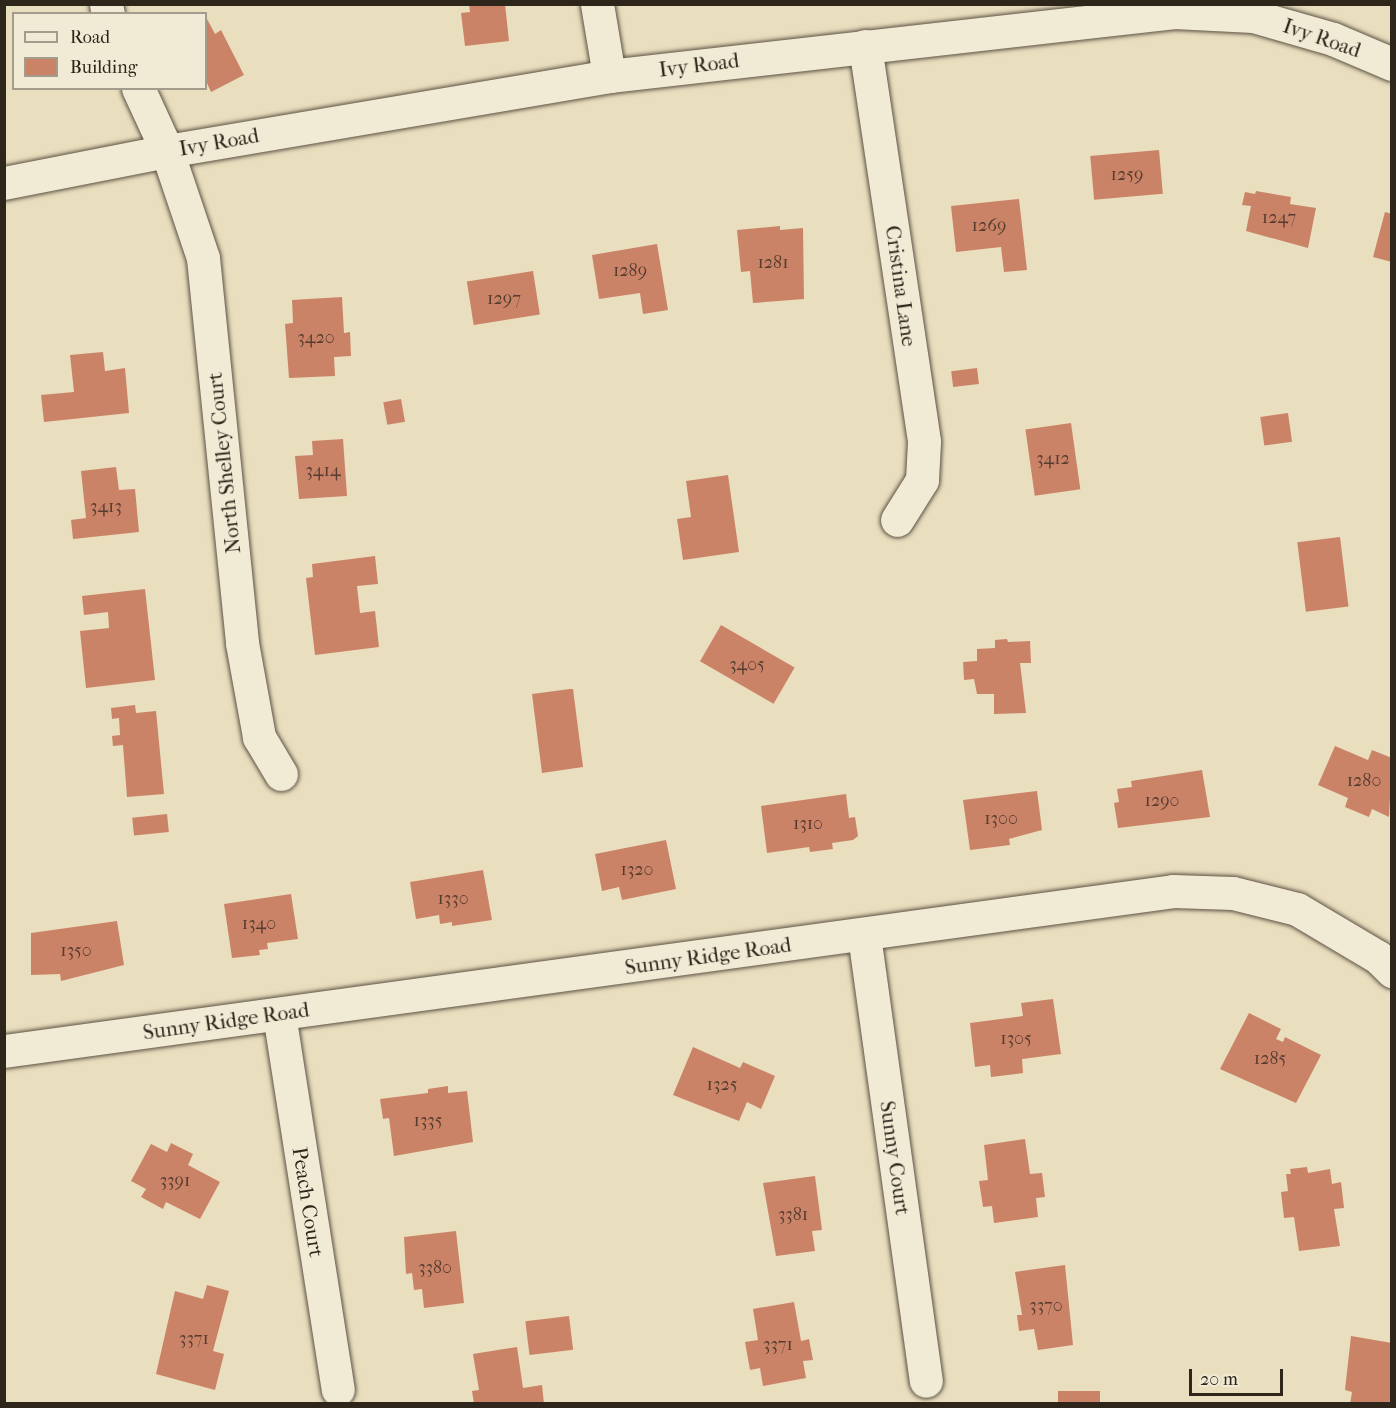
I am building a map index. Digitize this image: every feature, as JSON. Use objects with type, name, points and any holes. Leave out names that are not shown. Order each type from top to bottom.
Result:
[{"type":"street","points":[[597,4],[609,76]]},
{"type":"street","name":"Ivy Road","points":[[4,183],[167,151],[609,76],[1174,12],[1253,16],[1333,39],[1392,64]]},
{"type":"street","name":"Cristina Lane","points":[[866,46],[924,442],[922,480],[897,520]]},
{"type":"street","name":"North Shelley Court","points":[[139,90],[167,151],[203,258],[250,692],[259,737],[281,774]]},
{"type":"street","name":"Sunny Ridge Road","points":[[4,1051],[1173,891],[1233,893],[1297,909],[1378,957],[1392,971]]},
{"type":"street","name":"Sunny Court","points":[[864,935],[926,1381]]},
{"type":"street","name":"Peach Court","points":[[279,1014],[338,1389]]},
{"type":"building","points":[[469,4],[505,4],[509,41],[465,46],[461,13],[470,12]]},
{"type":"building","points":[[207,19],[215,34],[221,30],[244,75],[211,92],[207,83]]},
{"type":"building","points":[[1159,150],[1163,194],[1094,200],[1090,156]]},
{"type":"building","points":[[1256,191],[1291,197],[1290,204],[1316,208],[1308,248],[1246,231],[1251,206],[1242,205],[1245,192],[1255,194]]},
{"type":"building","points":[[1019,199],[1027,270],[1004,272],[1001,247],[956,252],[951,206]]},
{"type":"building","points":[[1385,212],[1392,214],[1392,262],[1373,257]]},
{"type":"building","points":[[780,226],[780,230],[803,228],[804,299],[753,303],[750,271],[741,272],[737,230]]},
{"type":"building","points":[[657,244],[668,310],[643,314],[640,293],[599,299],[592,255]]},
{"type":"building","points":[[533,271],[540,314],[474,325],[467,281]]},
{"type":"building","points":[[342,297],[344,333],[350,332],[351,356],[334,357],[335,376],[289,378],[285,324],[293,323],[292,300]]},
{"type":"building","points":[[103,352],[105,371],[125,368],[129,413],[44,422],[41,395],[74,392],[70,355]]},
{"type":"building","points":[[977,368],[979,384],[953,387],[951,371]]},
{"type":"building","points":[[401,399],[405,422],[387,425],[383,402]]},
{"type":"building","points":[[1288,413],[1292,442],[1264,446],[1260,417]]},
{"type":"building","points":[[1071,423],[1080,489],[1035,496],[1025,429]]},
{"type":"building","points":[[343,439],[347,496],[299,499],[295,456],[313,455],[312,441]]},
{"type":"building","points":[[116,467],[119,490],[135,489],[139,532],[73,539],[71,520],[86,518],[81,471]]},
{"type":"building","points":[[728,475],[739,552],[683,560],[677,519],[691,517],[686,481]]},
{"type":"building","points":[[1340,537],[1349,606],[1306,612],[1297,542]]},
{"type":"building","points":[[375,556],[378,584],[357,586],[360,613],[375,611],[379,647],[315,655],[306,578],[313,577],[312,564]]},
{"type":"building","points":[[145,589],[155,680],[86,688],[80,631],[109,628],[108,612],[84,615],[82,596]]},
{"type":"building","points":[[721,625],[795,668],[774,704],[700,661]]},
{"type":"building","points":[[1007,639],[1008,642],[1030,641],[1031,663],[1020,663],[1026,713],[994,714],[994,694],[977,694],[974,679],[964,680],[963,662],[977,661],[977,649],[995,648],[995,640]]},
{"type":"building","points":[[573,689],[583,767],[542,773],[532,694]]},
{"type":"building","points":[[135,705],[136,713],[156,711],[164,794],[127,797],[123,745],[113,746],[112,736],[120,735],[119,718],[112,719],[111,708]]},
{"type":"building","points":[[1335,746],[1368,760],[1372,750],[1392,758],[1389,817],[1372,809],[1369,817],[1345,807],[1348,798],[1318,785]]},
{"type":"building","points":[[1202,770],[1210,817],[1118,828],[1114,803],[1119,802],[1117,789],[1132,787],[1131,781]]},
{"type":"building","points":[[1037,791],[1042,830],[1009,839],[1010,845],[970,850],[963,800]]},
{"type":"building","points":[[846,794],[849,818],[855,817],[858,836],[853,840],[832,843],[833,849],[810,852],[809,847],[767,853],[761,806]]},
{"type":"building","points":[[167,814],[169,832],[134,836],[132,818]]},
{"type":"building","points":[[666,840],[676,889],[622,900],[619,887],[602,891],[595,854]]},
{"type":"building","points":[[483,870],[492,920],[452,926],[452,922],[440,924],[439,915],[416,919],[410,882]]},
{"type":"building","points":[[291,894],[298,939],[267,943],[268,949],[259,950],[260,955],[232,958],[224,904]]},
{"type":"building","points":[[117,921],[124,965],[61,981],[60,974],[31,975],[31,933]]},
{"type":"building","points":[[1053,999],[1061,1054],[1022,1059],[1023,1073],[991,1077],[990,1065],[975,1067],[970,1023],[1023,1016],[1021,1003]]},
{"type":"building","points":[[1249,1013],[1281,1029],[1276,1039],[1283,1042],[1285,1037],[1321,1055],[1296,1103],[1220,1069]]},
{"type":"building","points":[[693,1047],[740,1068],[743,1062],[775,1076],[761,1109],[747,1102],[739,1121],[673,1095]]},
{"type":"building","points":[[448,1086],[448,1093],[467,1091],[473,1142],[394,1156],[389,1118],[383,1119],[380,1099],[428,1093],[428,1089]]},
{"type":"building","points":[[1025,1139],[1030,1174],[1042,1173],[1045,1197],[1036,1198],[1038,1217],[994,1223],[992,1206],[983,1207],[979,1181],[988,1180],[984,1145]]},
{"type":"building","points":[[171,1143],[193,1154],[188,1165],[220,1182],[200,1219],[166,1202],[163,1209],[141,1197],[146,1189],[131,1181],[151,1144],[167,1152]]},
{"type":"building","points":[[1307,1167],[1308,1173],[1330,1169],[1332,1184],[1341,1182],[1344,1208],[1334,1209],[1340,1246],[1299,1251],[1294,1217],[1284,1218],[1281,1192],[1288,1191],[1286,1174],[1291,1174],[1290,1169]]},
{"type":"building","points":[[815,1176],[822,1230],[812,1231],[815,1251],[776,1256],[763,1183]]},
{"type":"building","points":[[456,1231],[464,1303],[424,1308],[422,1289],[414,1290],[412,1273],[406,1274],[404,1237]]},
{"type":"building","points":[[1065,1265],[1073,1345],[1038,1350],[1034,1329],[1019,1331],[1017,1315],[1022,1315],[1015,1272]]},
{"type":"building","points":[[207,1285],[229,1291],[213,1351],[224,1354],[215,1390],[156,1374],[175,1291],[203,1299]]},
{"type":"building","points":[[794,1302],[801,1341],[809,1339],[813,1360],[803,1361],[806,1378],[763,1386],[760,1368],[750,1370],[745,1342],[758,1340],[753,1309]]},
{"type":"building","points":[[569,1316],[573,1350],[529,1355],[525,1321]]},
{"type":"building","points":[[1351,1336],[1392,1343],[1392,1398],[1388,1404],[1350,1404],[1352,1392],[1345,1390]]},
{"type":"building","points":[[517,1347],[523,1388],[542,1385],[544,1404],[474,1404],[472,1391],[479,1390],[473,1354]]},
{"type":"building","points":[[1058,1391],[1100,1391],[1100,1404],[1058,1404]]}]
